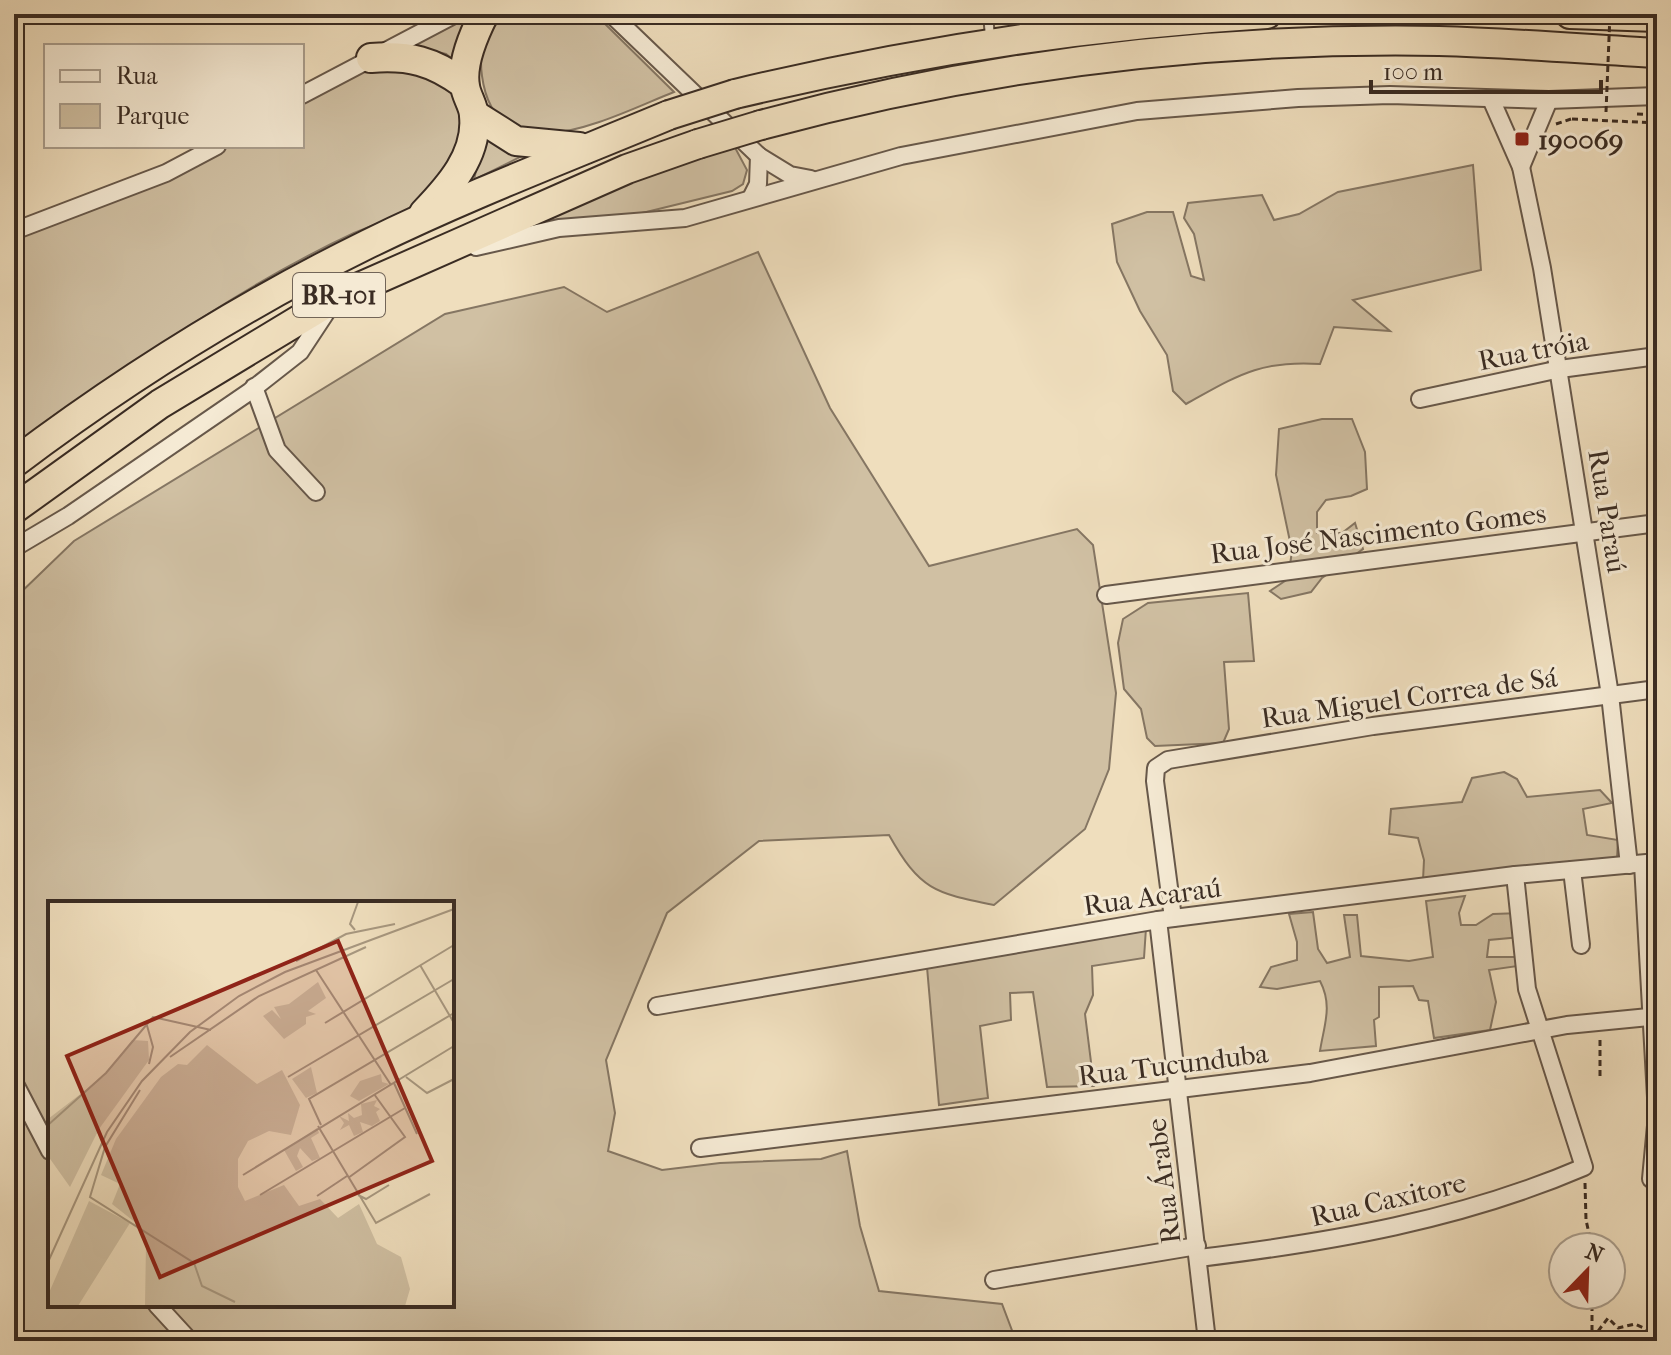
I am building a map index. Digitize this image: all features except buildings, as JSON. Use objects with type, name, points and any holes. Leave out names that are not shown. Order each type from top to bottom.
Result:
[{"type":"highway","points":[[415,222],[445,191],[462,167],[471,143],[475,115],[464,84],[472,41],[484,14]]},
{"type":"highway","name":"BR-101","points":[[14,463],[141,373],[314,272],[415,222],[669,115],[735,94],[878,61],[989,28],[1267,14]]},
{"type":"highway","points":[[1570,14],[1657,17]]},
{"type":"highway","name":"BR-101","points":[[14,509],[160,404],[337,297],[627,169],[761,125],[882,93],[972,76],[1197,48],[1440,41],[1657,53]]},
{"type":"highway","points":[[371,58],[419,58],[440,67],[464,84]]},
{"type":"highway","points":[[475,115],[516,141],[588,147]]},
{"type":"street","points":[[304,94],[456,14]]},
{"type":"street","points":[[611,14],[759,156],[790,175],[815,179]]},
{"type":"street","points":[[401,268],[559,228],[685,218],[901,156],[1137,111],[1298,98],[1390,95],[1549,100],[1657,96]]},
{"type":"street","name":"Rua Paraú","points":[[1491,99],[1521,167],[1560,369],[1610,695],[1643,863],[1657,1133],[1651,1179]]},
{"type":"street","points":[[1521,167],[1549,100]]},
{"type":"street","points":[[14,231],[166,173],[213,148]]},
{"type":"street","points":[[751,198],[758,184],[759,156]]},
{"type":"street","points":[[14,548],[68,516],[300,352],[337,297]]},
{"type":"street","name":"Rua tróia","points":[[1420,399],[1560,369],[1657,356]]},
{"type":"street","points":[[254,387],[277,450],[316,492]]},
{"type":"street","name":"Rua José Nascimento Gomes","points":[[1106,595],[1657,523]]},
{"type":"street","name":"Rua Miguel Correa de Sá","points":[[1168,760],[1373,726],[1657,689]]},
{"type":"street","name":"Rua Árabe","points":[[1168,760],[1156,768],[1155,781],[1178,1089],[1207,1341]]},
{"type":"street","name":"Rua Acaraú","points":[[657,1006],[1166,919],[1515,875],[1643,863]]},
{"type":"street","points":[[1572,870],[1581,945]]},
{"type":"street","points":[[1515,875],[1524,970],[1584,1167]]},
{"type":"street","name":"Rua Tucunduba","points":[[700,1148],[1310,1073],[1600,1021],[1652,1023]]},
{"type":"street","points":[[16,1093],[48,1148]]},
{"type":"street","name":"Rua Caxitore","points":[[994,1280],[1198,1252],[1308,1245],[1389,1229],[1516,1194],[1584,1167]]},
{"type":"street","points":[[159,1307],[190,1341]]},
{"type":"path","points":[[1606,112],[1610,14]]},
{"type":"path","points":[[1572,119],[1574,99]]},
{"type":"path","points":[[1537,129],[1572,119],[1657,123]]},
{"type":"path","points":[[1600,1021],[1600,1076]]},
{"type":"path","points":[[1584,1167],[1588,1231]]},
{"type":"path","points":[[1592,1311],[1592,1339],[1608,1318],[1618,1328],[1635,1324],[1657,1334]]},
{"type":"green space","points":[[508,14],[595,14],[674,92],[591,125],[561,132],[533,133],[510,126],[492,108],[481,66],[485,40]]},
{"type":"green space","points":[[473,17],[462,67],[446,54],[400,43]]},
{"type":"green space","points":[[378,61],[420,70],[443,79],[453,87],[463,110],[463,137],[451,173],[420,203],[309,255],[222,305],[14,446],[14,227],[209,148],[304,148],[304,91]]},
{"type":"green space","points":[[483,137],[526,154],[474,180]]},
{"type":"green space","points":[[732,142],[747,170],[743,184],[732,191],[634,215],[523,222]]},
{"type":"green space","points":[[1473,165],[1481,270],[1353,300],[1390,331],[1334,327],[1320,364],[1280,365],[1249,372],[1186,404],[1173,391],[1167,355],[1140,311],[1117,262],[1112,224],[1147,212],[1173,212],[1191,276],[1204,280],[1194,234],[1184,218],[1188,203],[1262,195],[1274,220],[1299,214],[1338,192]]},
{"type":"green space","points":[[758,252],[830,408],[929,566],[1077,529],[1093,545],[1116,693],[1109,769],[1085,829],[994,905],[957,897],[931,886],[910,867],[889,835],[759,841],[667,913],[606,1060],[615,1113],[608,1151],[662,1170],[720,1163],[821,1159],[847,1151],[860,1226],[879,1291],[1002,1304],[1016,1341],[14,1341],[14,599],[74,541],[445,314],[564,287],[607,312]]},
{"type":"green space","points":[[1322,419],[1352,419],[1365,452],[1367,489],[1351,496],[1326,500],[1317,512],[1317,533],[1342,533],[1355,523],[1363,549],[1322,578],[1311,592],[1281,599],[1270,591],[1288,579],[1292,551],[1276,475],[1279,429]]},
{"type":"green space","points":[[1248,593],[1254,661],[1224,662],[1229,729],[1223,743],[1155,746],[1147,738],[1141,709],[1124,689],[1118,643],[1123,619],[1148,603]]},
{"type":"green space","points":[[1504,772],[1517,779],[1527,797],[1600,790],[1612,803],[1583,809],[1587,835],[1618,840],[1617,858],[1423,880],[1424,860],[1418,838],[1389,834],[1391,809],[1462,802],[1472,778]]},
{"type":"green space","points":[[1465,896],[1459,913],[1461,925],[1476,925],[1493,914],[1521,913],[1521,937],[1489,940],[1487,957],[1517,957],[1518,966],[1489,970],[1496,1002],[1490,1030],[1434,1038],[1428,1001],[1419,1000],[1413,986],[1379,987],[1379,1017],[1374,1020],[1376,1046],[1320,1051],[1327,1007],[1320,981],[1277,989],[1260,987],[1271,967],[1297,960],[1297,942],[1289,914],[1313,912],[1318,949],[1327,963],[1350,957],[1344,915],[1357,915],[1361,956],[1409,961],[1433,957],[1426,901]]},
{"type":"green space","points":[[1146,928],[1144,958],[1092,966],[1093,995],[1085,1014],[1094,1086],[1047,1087],[1033,992],[1010,993],[1011,1020],[980,1026],[988,1098],[939,1105],[927,967]]},
{"type":"place","name":"190069","points":[[1522,139]]}]
